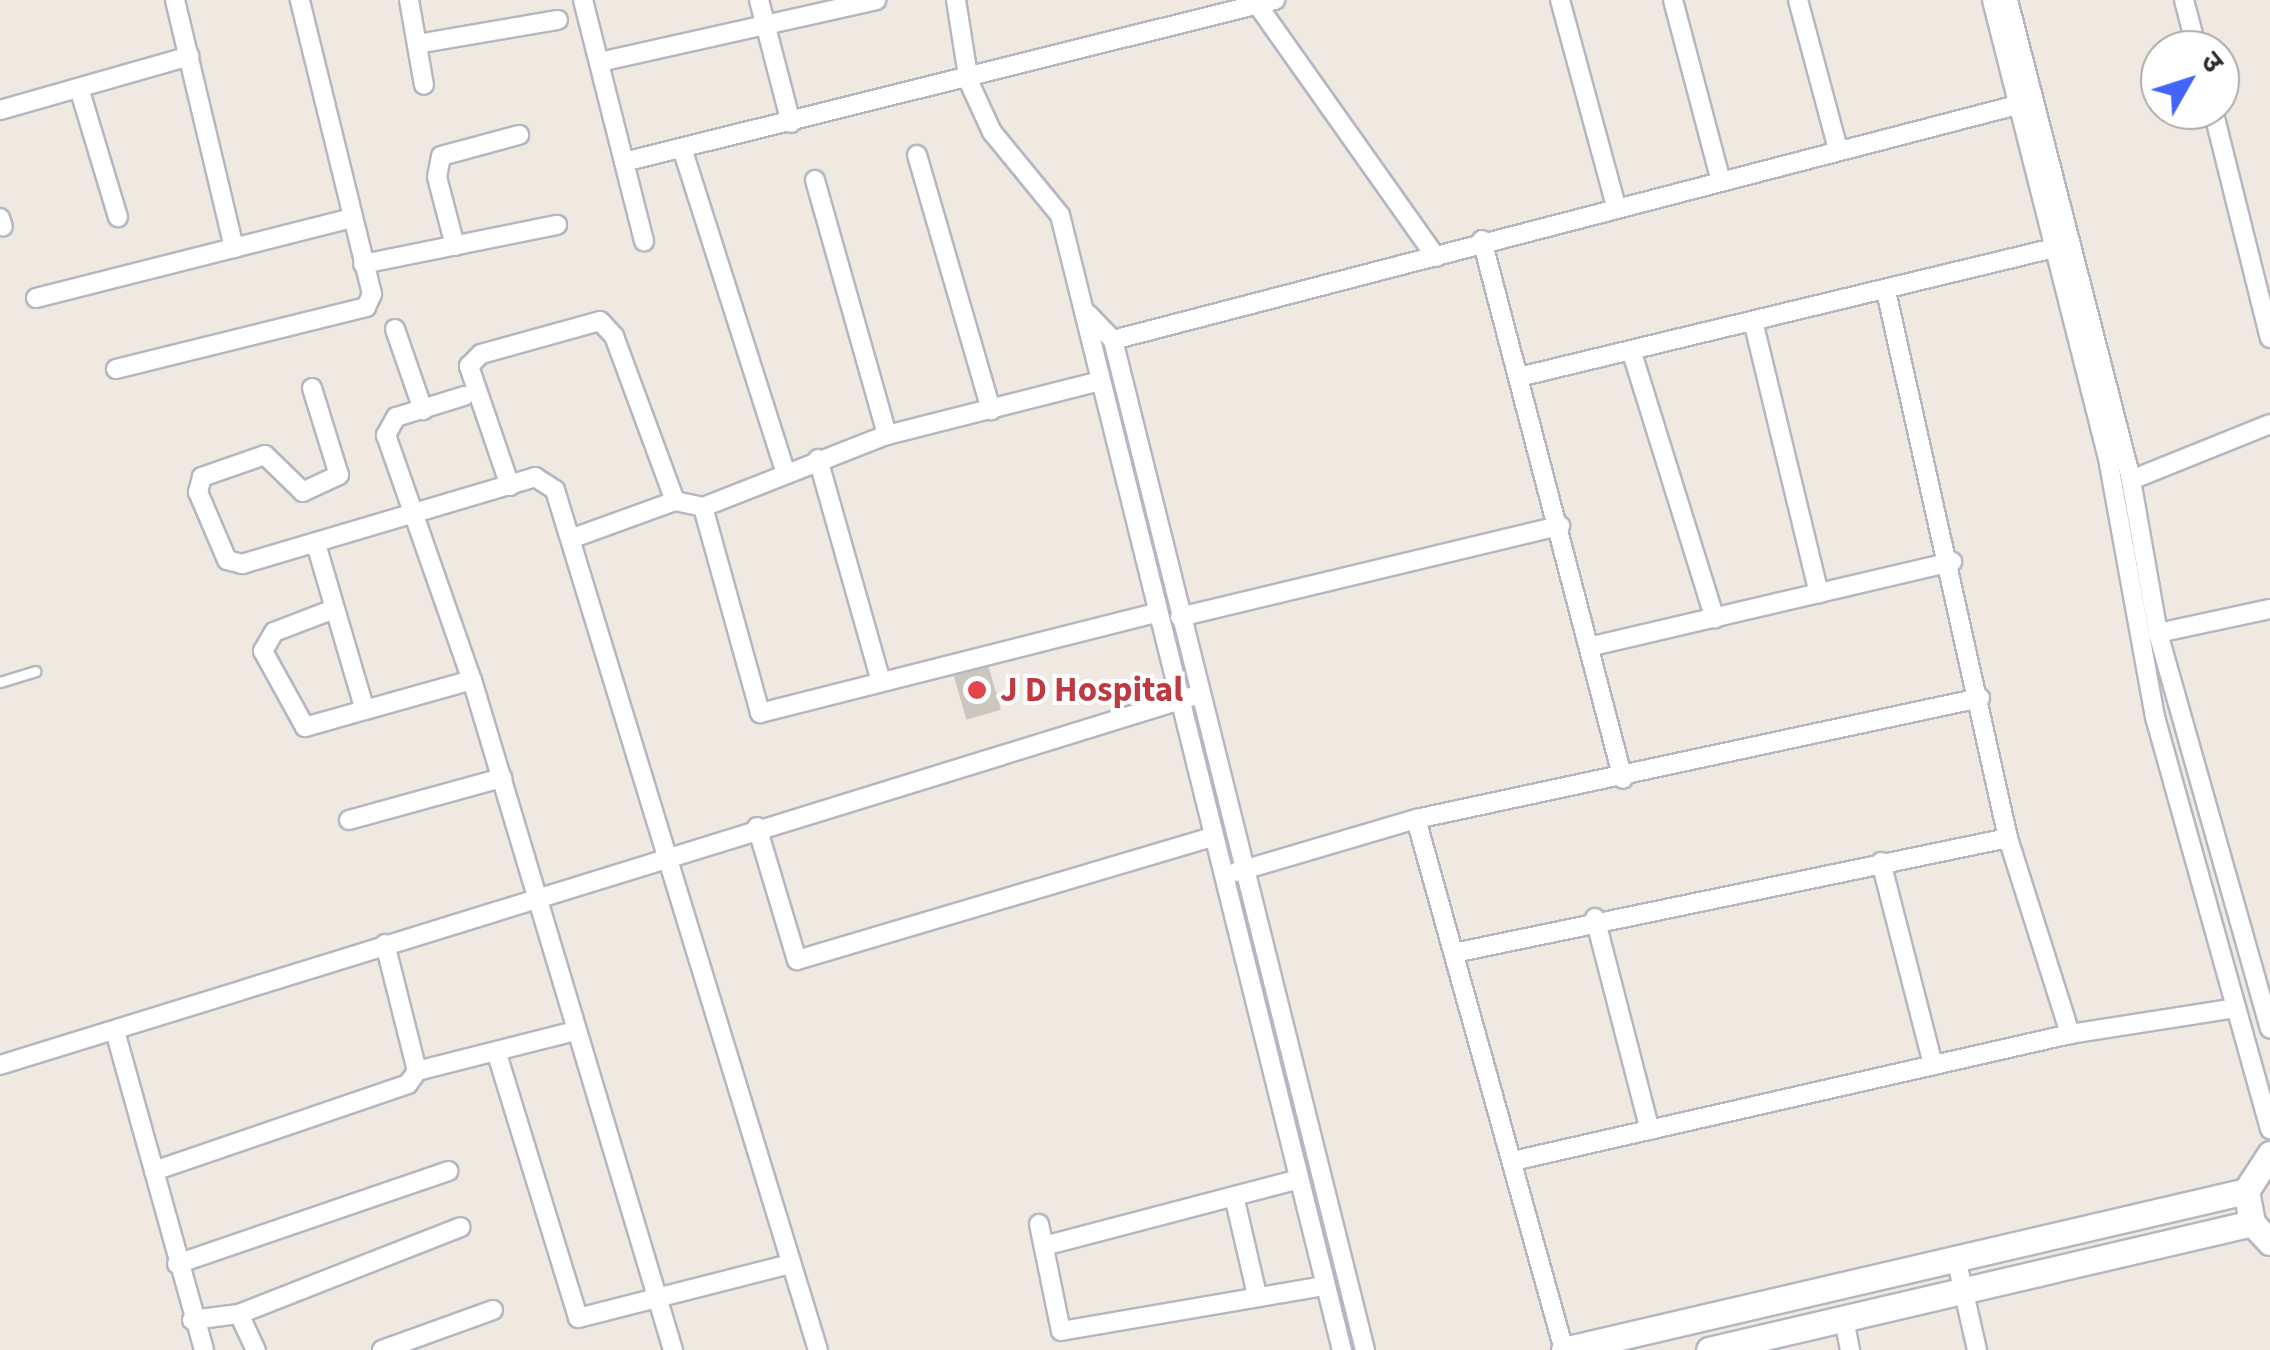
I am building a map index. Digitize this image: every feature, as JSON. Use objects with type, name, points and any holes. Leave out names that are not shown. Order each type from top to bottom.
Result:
[{"type":"street","points":[[175,0],[234,248]]},
{"type":"street","points":[[116,369],[356,316],[372,294],[300,0]]},
{"type":"street","points":[[409,0],[424,86]]},
{"type":"street","points":[[584,0],[604,61],[644,241]]},
{"type":"street","points":[[759,0],[791,123]]},
{"type":"street","points":[[604,61],[876,0]]},
{"type":"street","points":[[956,0],[970,82],[992,132],[1060,215],[1088,314],[1084,342],[1098,382],[1296,1180],[1342,1350]]},
{"type":"street","points":[[624,162],[970,82],[1275,0]]},
{"type":"street","points":[[1560,0],[1616,206]]},
{"type":"street","points":[[1673,0],[1721,182]]},
{"type":"street","points":[[1798,0],[1838,149]]},
{"type":"street","points":[[1992,0],[2109,464],[2155,717],[2270,1130]]},
{"type":"street","points":[[2008,0],[2131,480],[2158,633],[2270,1028]]},
{"type":"street","points":[[2184,0],[2192,30]]},
{"type":"street","points":[[1254,3],[1436,257]]},
{"type":"street","points":[[417,44],[558,20]]},
{"type":"street","points":[[0,110],[189,56]]},
{"type":"street","points":[[80,88],[118,217]]},
{"type":"street","points":[[1113,340],[1436,257],[1482,240],[2017,104]]},
{"type":"street","points":[[2219,130],[2261,257],[2270,338]]},
{"type":"street","points":[[456,246],[441,156],[519,135]]},
{"type":"street","points":[[682,148],[786,473]]},
{"type":"street","points":[[917,155],[991,410]]},
{"type":"street","points":[[814,180],[887,435]]},
{"type":"street","points":[[36,298],[352,218]]},
{"type":"street","points":[[364,264],[557,225]]},
{"type":"street","points":[[1482,240],[1523,376],[1623,779]]},
{"type":"street","points":[[1523,376],[1634,356],[2054,248]]},
{"type":"street","points":[[1886,291],[1952,562],[2008,838],[2070,1034]]},
{"type":"street","points":[[1088,314],[1113,340],[1365,1350]]},
{"type":"street","points":[[510,486],[468,366],[480,354],[600,321],[614,336],[675,501]]},
{"type":"street","points":[[1754,325],[1819,593]]},
{"type":"street","points":[[395,328],[423,410]]},
{"type":"street","points":[[1634,356],[1715,619]]},
{"type":"street","points":[[573,538],[675,501],[703,507],[887,435],[1098,382]]},
{"type":"street","points":[[312,388],[343,463],[339,475],[303,492],[266,456],[208,474],[198,492],[220,552],[234,563],[547,479],[573,538],[665,854],[818,1350]]},
{"type":"street","points":[[464,396],[385,428],[472,680],[571,1032],[672,1350]]},
{"type":"street","points":[[2131,480],[2270,424]]},
{"type":"street","points":[[818,459],[880,678]]},
{"type":"street","points":[[703,507],[760,713],[880,678],[1156,613]]},
{"type":"street","points":[[1180,617],[1560,526]]},
{"type":"street","points":[[316,544],[366,710]]},
{"type":"street","points":[[1593,646],[1952,562]]},
{"type":"street","points":[[334,609],[274,632],[262,651],[305,726],[472,680]]},
{"type":"street","points":[[2158,633],[2270,609]]},
{"type":"street","points":[[0,1065],[665,854],[1200,694]]},
{"type":"street","points":[[1221,876],[1416,820],[1623,779],[1980,698]]},
{"type":"street","points":[[350,820],[502,778]]},
{"type":"street","points":[[1416,820],[1564,1350],[2246,1191]]},
{"type":"street","points":[[757,827],[797,960],[1212,838]]},
{"type":"street","points":[[1454,953],[1595,918],[2008,838]]},
{"type":"street","points":[[1881,862],[1934,1065]]},
{"type":"street","points":[[1595,918],[1650,1130]]},
{"type":"street","points":[[385,944],[417,1071]]},
{"type":"street","points":[[1513,1161],[2070,1034],[2236,1008]]},
{"type":"street","points":[[116,1031],[192,1320],[204,1350]]},
{"type":"street","points":[[154,1171],[396,1095],[417,1071],[498,1054],[571,1032]]},
{"type":"street","points":[[498,1054],[578,1318],[657,1302],[790,1264]]},
{"type":"street","points":[[2270,1154],[2246,1191],[2252,1223],[2270,1242]]},
{"type":"street","points":[[177,1264],[448,1171]]},
{"type":"street","points":[[1044,1246],[1296,1180]]},
{"type":"street","points":[[1234,1196],[1258,1294]]},
{"type":"street","points":[[1709,1350],[1736,1347],[2252,1223]]},
{"type":"street","points":[[1039,1224],[1061,1331],[1258,1294],[1324,1286]]},
{"type":"street","points":[[192,1320],[239,1314],[461,1227]]},
{"type":"street","points":[[1956,1258],[1977,1350]]},
{"type":"street","points":[[382,1350],[492,1310]]},
{"type":"street","points":[[239,1314],[256,1350]]},
{"type":"street","points":[[1844,1318],[1850,1350]]},
{"type":"lane","points":[[0,682],[35,671]]},
{"type":"building","points":[[985,654],[1001,710],[966,720],[950,664]]},
{"type":"place","name":"J D Hospital","points":[[977,690]]}]
